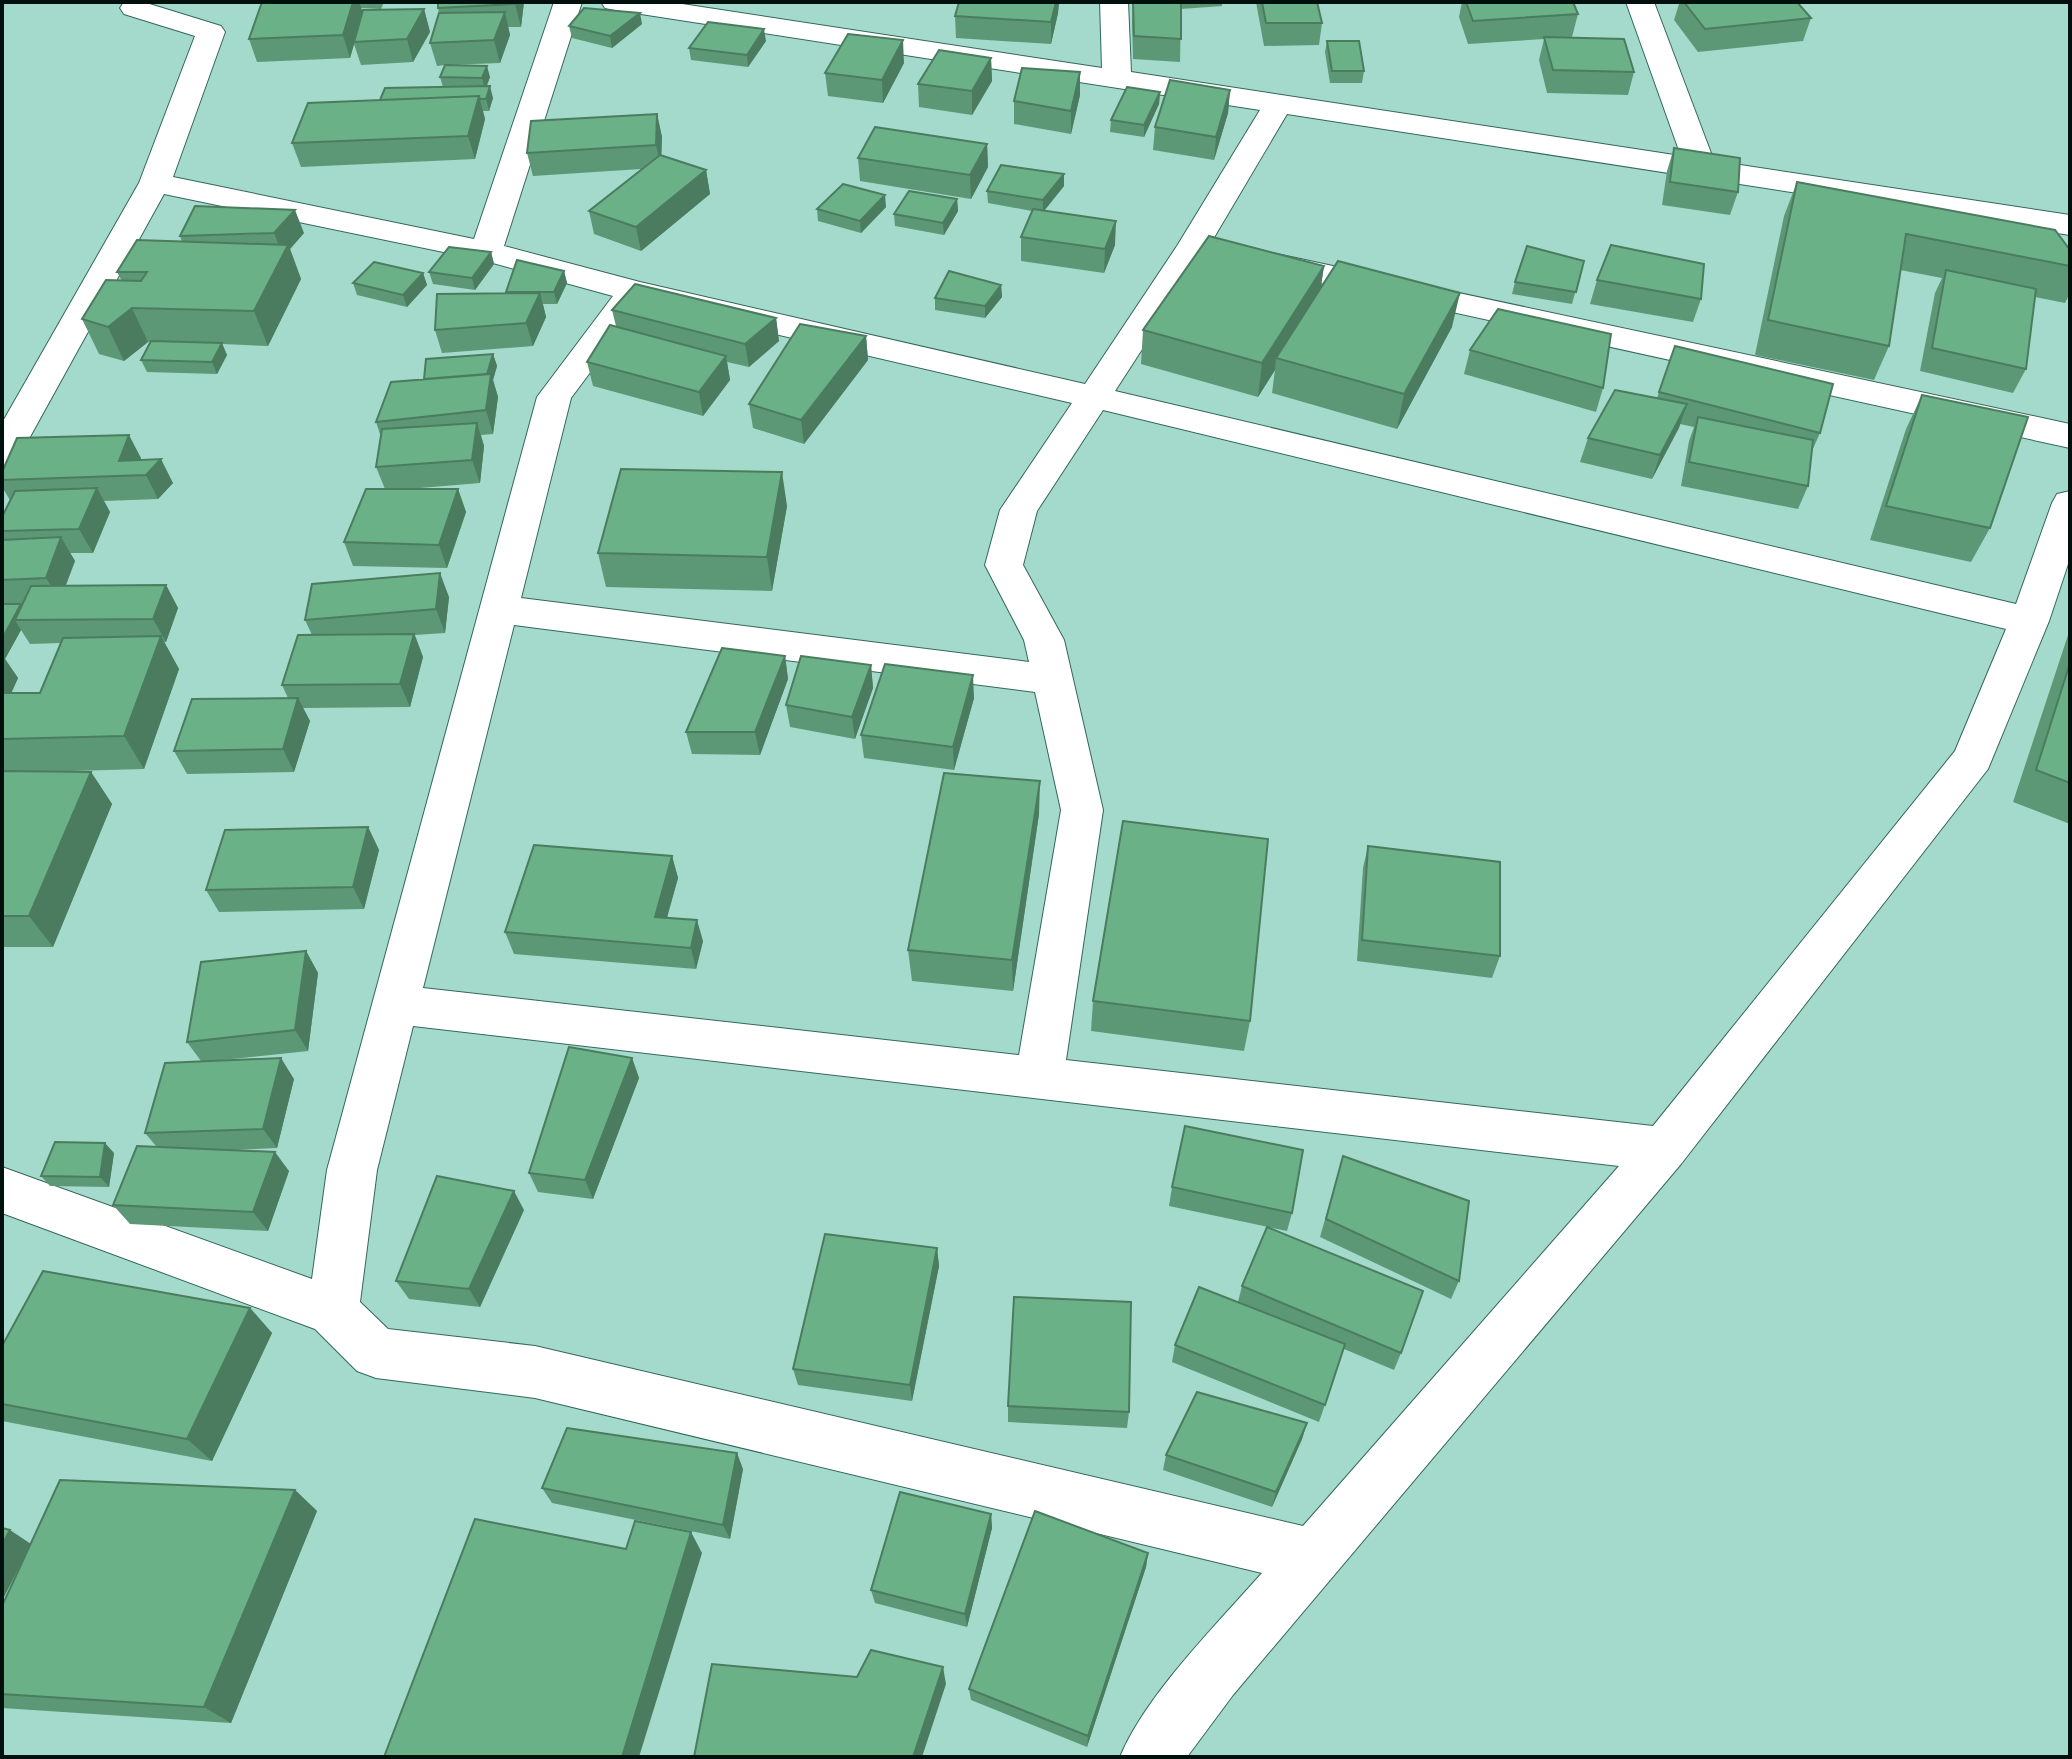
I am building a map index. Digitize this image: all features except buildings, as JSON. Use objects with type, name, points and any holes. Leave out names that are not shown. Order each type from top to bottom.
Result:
[{"type":"street","points":[[486,251],[568,2]]},
{"type":"street","points":[[615,2],[810,17],[1117,78],[2070,225]]},
{"type":"street","points":[[1114,2],[1117,78]]},
{"type":"street","points":[[1640,2],[1700,166]]},
{"type":"street","points":[[2,455],[155,183],[211,32],[134,8]]},
{"type":"street","points":[[1039,1078],[1082,810],[1044,640],[1004,565],[1019,510],[1095,397],[1219,251],[1279,102]]},
{"type":"street","points":[[155,183],[486,251],[634,291],[1095,397],[2029,621]]},
{"type":"street","points":[[1219,251],[2070,436]]},
{"type":"street","points":[[333,1311],[352,1170],[554,397],[634,291]]},
{"type":"street","points":[[1150,1757],[1212,1674],[1664,1149],[1973,758],[2029,621],[2070,503]]},
{"type":"street","points":[[500,609],[1053,680]]},
{"type":"street","points":[[395,1004],[1664,1149]]},
{"type":"street","points":[[2,1190],[333,1311],[376,1353],[535,1372],[1313,1557]]}]
